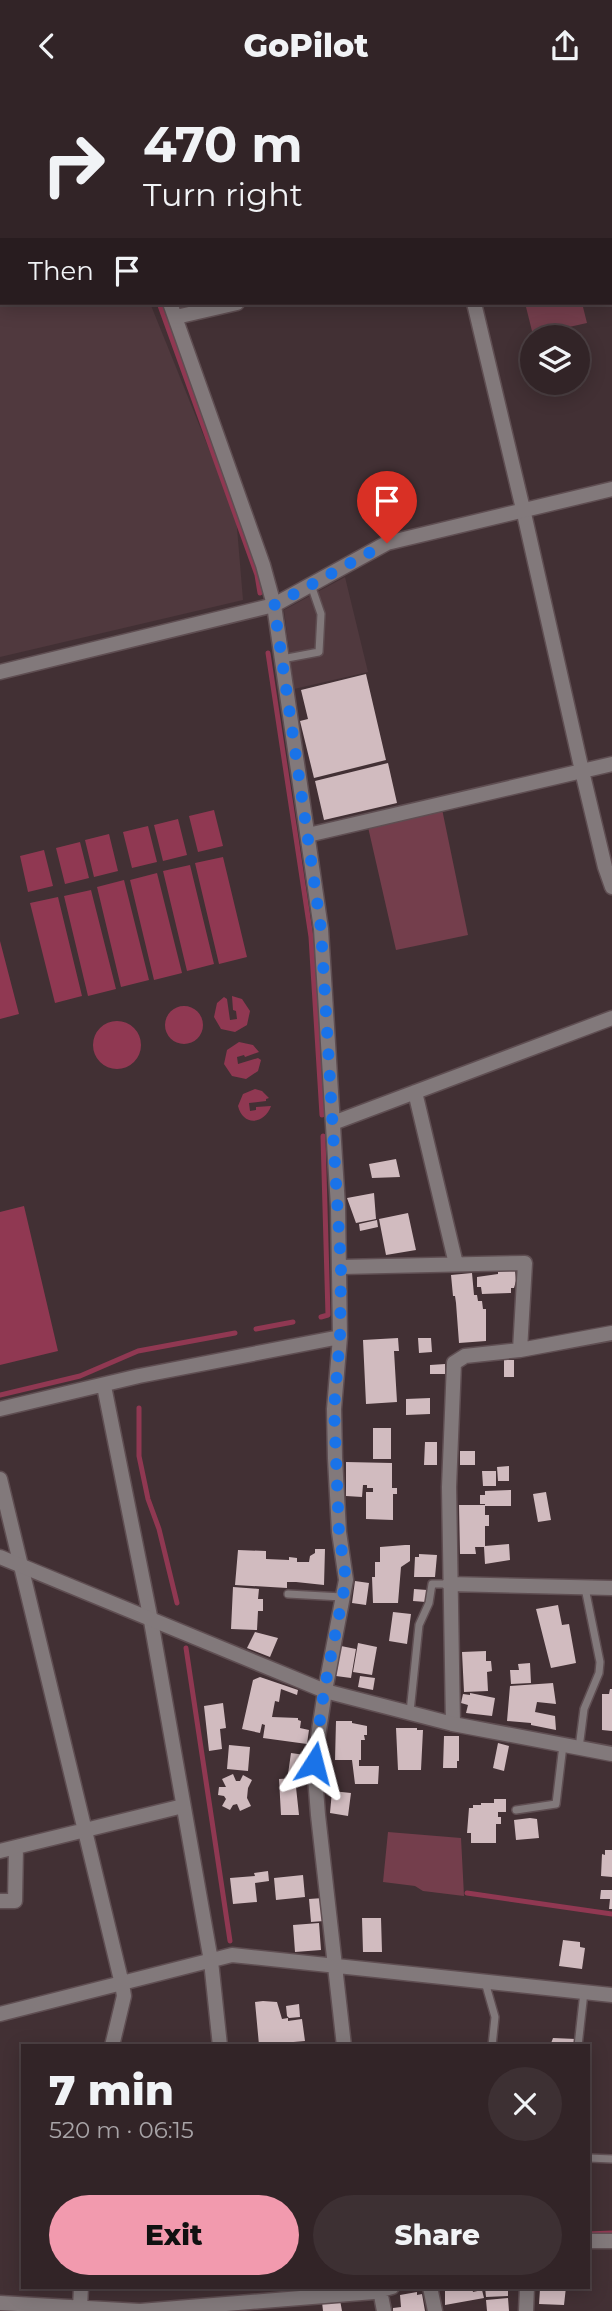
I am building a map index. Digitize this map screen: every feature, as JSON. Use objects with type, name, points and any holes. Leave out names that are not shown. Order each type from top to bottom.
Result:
[{"type":"street","points":[[171,305],[263,565],[274,605],[321,929],[341,1267],[340,1337],[334,1409],[339,1532],[346,1580],[324,1691],[314,1763],[344,2044]]},
{"type":"street","points":[[176,317],[228,305]]},
{"type":"street","points":[[474,305],[582,771],[612,887]]},
{"type":"street","points":[[0,672],[274,605],[387,543],[612,489]]},
{"type":"street","points":[[308,835],[612,764]]},
{"type":"street","points":[[333,1123],[612,1018]]},
{"type":"street","points":[[415,1092],[456,1264]]},
{"type":"street","points":[[341,1267],[525,1263],[520,1350]]},
{"type":"street","points":[[453,1724],[449,1487],[454,1363],[465,1356],[520,1350],[612,1333]]},
{"type":"street","points":[[0,1409],[139,1376],[340,1337]]},
{"type":"street","points":[[104,1386],[151,1621],[211,1961],[220,2044]]},
{"type":"street","points":[[0,1479],[122,1984],[124,1996],[112,2044]]},
{"type":"street","points":[[0,1557],[324,1691],[453,1724],[612,1754]]},
{"type":"street","points":[[449,1584],[612,1588]]},
{"type":"street","points":[[0,1850],[183,1806]]},
{"type":"street","points":[[0,1901],[15,1901],[16,1847]]},
{"type":"street","points":[[0,2014],[232,1955],[612,1995]]},
{"type":"street","points":[[590,2241],[612,2241]]},
{"type":"street","points":[[80,2308],[81,2289]]},
{"type":"street","points":[[250,2289],[253,2307]]},
{"type":"street","points":[[0,2303],[49,2309],[140,2311],[253,2307],[380,2289],[384,2311]]},
{"type":"street","points":[[430,2289],[435,2311]]},
{"type":"street","points":[[526,2311],[527,2289]]},
{"type":"lane","points":[[282,659],[319,652],[321,614],[311,585]]},
{"type":"lane","points":[[410,1713],[419,1625],[429,1603],[432,1584],[449,1584]]},
{"type":"lane","points":[[579,1748],[584,1709],[599,1673],[600,1662],[585,1588]]},
{"type":"lane","points":[[288,1594],[342,1597]]},
{"type":"lane","points":[[516,1809],[556,1804],[563,1745]]},
{"type":"lane","points":[[485,1982],[495,2017],[492,2044]]},
{"type":"lane","points":[[578,2044],[584,1992]]},
{"type":"lane","points":[[590,2158],[612,2159]]},
{"type":"shaded area","points":[[0,305],[151,305],[236,516],[243,600],[0,657]]},
{"type":"shaded area","points":[[526,305],[582,305],[587,323],[530,325]]},
{"type":"shaded area","points":[[345,577],[368,672],[294,689],[284,610]]},
{"type":"shaded area","points":[[442,809],[468,935],[396,950],[368,827]]},
{"type":"shaded area","points":[[214,810],[223,846],[198,852],[189,816]]},
{"type":"shaded area","points":[[178,819],[187,855],[163,861],[154,825]]},
{"type":"shaded area","points":[[148,826],[157,862],[132,868],[123,832]]},
{"type":"shaded area","points":[[109,834],[118,871],[94,877],[85,840]]},
{"type":"shaded area","points":[[80,842],[89,878],[65,884],[56,848]]},
{"type":"shaded area","points":[[44,850],[53,886],[28,892],[20,856]]},
{"type":"shaded area","points":[[223,857],[247,957],[219,964],[195,863]]},
{"type":"shaded area","points":[[190,865],[214,964],[187,971],[163,871]]},
{"type":"shaded area","points":[[157,873],[182,973],[154,980],[130,880]]},
{"type":"shaded area","points":[[124,880],[149,980],[121,987],[97,887]]},
{"type":"shaded area","points":[[91,890],[116,989],[88,996],[64,896]]},
{"type":"shaded area","points":[[58,897],[82,996],[55,1003],[30,903]]},
{"type":"shaded area","points":[[0,941],[19,1014],[0,1019]]},
{"type":"shaded area","points":[[232,996],[242,999],[250,1011],[247,1025],[235,1032],[221,1029],[214,1017],[217,1003],[224,997],[227,999],[230,1020],[237,1019]]},
{"type":"shaded area","points":[[184,1006],[197,1012],[203,1025],[197,1038],[184,1044],[171,1038],[165,1025],[171,1012]]},
{"type":"shaded area","points":[[117,1021],[126,1022],[134,1028],[140,1036],[140,1054],[134,1062],[126,1068],[117,1069],[108,1068],[100,1062],[94,1054],[93,1045],[94,1036],[100,1028],[108,1022]]},
{"type":"shaded area","points":[[239,1042],[253,1045],[259,1052],[237,1057],[238,1064],[258,1058],[261,1060],[258,1071],[246,1079],[232,1076],[224,1064],[227,1050]]},
{"type":"shaded area","points":[[255,1089],[262,1091],[269,1098],[266,1101],[249,1103],[250,1111],[256,1110],[256,1107],[271,1106],[264,1117],[254,1121],[244,1117],[238,1106],[243,1094]]},
{"type":"shaded area","points":[[24,1206],[58,1351],[0,1365],[0,1212]]},
{"type":"shaded area","points":[[388,1832],[461,1838],[464,1896],[383,1882]]},
{"type":"building","points":[[366,674],[386,760],[314,778],[300,721],[308,719],[301,690]]},
{"type":"building","points":[[388,763],[397,803],[324,820],[315,781]]},
{"type":"building","points":[[396,1159],[400,1177],[372,1178],[369,1164]]},
{"type":"building","points":[[374,1193],[376,1219],[356,1223],[347,1198]]},
{"type":"building","points":[[408,1213],[416,1250],[386,1255],[379,1219]]},
{"type":"building","points":[[377,1220],[378,1227],[360,1231],[359,1224]]},
{"type":"building","points":[[515,1270],[516,1281],[511,1293],[482,1294],[481,1287],[477,1287],[477,1277]]},
{"type":"building","points":[[472,1273],[474,1295],[477,1295],[478,1301],[482,1301],[483,1309],[486,1309],[486,1341],[459,1343],[451,1275]]},
{"type":"building","points":[[398,1338],[399,1351],[394,1351],[397,1402],[366,1404],[363,1340]]},
{"type":"building","points":[[418,1338],[431,1338],[432,1352],[419,1353]]},
{"type":"building","points":[[504,1360],[514,1360],[514,1377],[504,1377]]},
{"type":"building","points":[[445,1364],[445,1374],[430,1374],[430,1365]]},
{"type":"building","points":[[430,1398],[430,1414],[406,1415],[406,1399]]},
{"type":"building","points":[[373,1428],[391,1428],[391,1459],[373,1459]]},
{"type":"building","points":[[425,1442],[437,1442],[437,1465],[424,1465]]},
{"type":"building","points":[[460,1451],[475,1451],[475,1465],[460,1465]]},
{"type":"building","points":[[346,1462],[392,1463],[392,1488],[397,1488],[397,1494],[393,1494],[393,1520],[366,1519],[366,1492],[373,1492],[373,1488],[363,1485],[362,1497],[346,1496]]},
{"type":"building","points":[[509,1466],[509,1481],[498,1481],[497,1467]]},
{"type":"building","points":[[482,1471],[496,1471],[496,1486],[483,1486]]},
{"type":"building","points":[[511,1490],[511,1506],[480,1504],[480,1495],[485,1495],[485,1491]]},
{"type":"building","points":[[546,1492],[551,1520],[538,1522],[533,1494]]},
{"type":"building","points":[[459,1505],[485,1505],[489,1526],[485,1526],[485,1546],[509,1544],[510,1560],[485,1564],[484,1547],[475,1547],[476,1554],[460,1554]]},
{"type":"building","points":[[410,1545],[410,1561],[401,1567],[398,1603],[373,1603],[372,1577],[375,1577],[375,1562],[380,1562],[380,1547]]},
{"type":"building","points":[[315,1549],[325,1549],[324,1585],[287,1582],[287,1588],[235,1585],[238,1550],[266,1551],[266,1559],[289,1560],[289,1557],[297,1558],[297,1562],[309,1562]]},
{"type":"building","points":[[419,1554],[437,1555],[435,1577],[414,1577],[415,1557],[419,1557]]},
{"type":"building","points":[[355,1581],[369,1583],[366,1605],[352,1603]]},
{"type":"building","points":[[233,1587],[259,1589],[258,1599],[263,1599],[263,1611],[258,1611],[257,1630],[231,1629]]},
{"type":"building","points":[[414,1589],[427,1590],[426,1602],[413,1601]]},
{"type":"building","points":[[558,1605],[562,1625],[569,1624],[576,1663],[551,1668],[536,1609]]},
{"type":"building","points":[[393,1612],[411,1614],[407,1644],[389,1641]]},
{"type":"building","points":[[255,1632],[278,1638],[270,1657],[247,1648]]},
{"type":"building","points":[[358,1643],[377,1647],[372,1675],[353,1672]]},
{"type":"building","points":[[341,1646],[356,1649],[351,1678],[336,1676]]},
{"type":"building","points":[[486,1651],[486,1661],[491,1661],[492,1671],[487,1672],[488,1691],[464,1692],[462,1652]]},
{"type":"building","points":[[530,1663],[531,1683],[511,1684],[510,1670],[519,1670],[518,1664]]},
{"type":"building","points":[[360,1676],[375,1678],[373,1690],[358,1687]]},
{"type":"building","points":[[260,1677],[298,1690],[297,1695],[281,1689],[272,1717],[298,1718],[301,1721],[300,1728],[309,1730],[307,1744],[263,1738],[265,1725],[262,1724],[260,1733],[242,1729],[253,1680]]},
{"type":"building","points":[[553,1683],[556,1704],[537,1702],[535,1712],[555,1716],[556,1730],[531,1723],[507,1721],[510,1686]]},
{"type":"building","points":[[610,1689],[612,1731],[602,1730],[602,1694],[609,1694]]},
{"type":"building","points":[[463,1694],[495,1698],[492,1716],[466,1713],[468,1705],[461,1703]]},
{"type":"building","points":[[223,1703],[226,1728],[220,1729],[222,1749],[209,1751],[204,1706]]},
{"type":"building","points":[[336,1721],[352,1721],[367,1726],[365,1740],[361,1740],[359,1766],[379,1766],[378,1784],[355,1784],[352,1760],[335,1760]]},
{"type":"building","points":[[396,1728],[423,1730],[421,1770],[398,1770]]},
{"type":"building","points":[[444,1736],[459,1736],[457,1768],[443,1768]]},
{"type":"building","points":[[498,1743],[509,1746],[504,1771],[493,1768]]},
{"type":"building","points":[[229,1745],[250,1747],[248,1771],[227,1769]]},
{"type":"building","points":[[291,1753],[305,1755],[302,1776],[288,1774]]},
{"type":"building","points":[[233,1774],[236,1781],[240,1781],[243,1775],[252,1780],[247,1798],[251,1806],[240,1811],[237,1804],[230,1810],[222,1806],[226,1799],[218,1795],[219,1787],[226,1787],[222,1779]]},
{"type":"building","points":[[295,1778],[299,1815],[281,1815],[279,1779]]},
{"type":"building","points":[[332,1791],[351,1793],[348,1816],[330,1813]]},
{"type":"building","points":[[494,1799],[506,1799],[506,1812],[498,1812],[501,1824],[496,1824],[496,1843],[471,1843],[471,1833],[467,1833],[469,1808],[481,1803],[494,1803]]},
{"type":"building","points":[[537,1819],[539,1838],[516,1840],[514,1820]]},
{"type":"building","points":[[605,1850],[612,1850],[612,1877],[601,1876],[602,1854],[605,1855]]},
{"type":"building","points":[[268,1871],[269,1881],[255,1883],[257,1902],[233,1904],[230,1878],[255,1876],[254,1873]]},
{"type":"building","points":[[303,1875],[305,1897],[276,1900],[274,1878]]},
{"type":"building","points":[[601,1890],[612,1890],[612,1909],[609,1909],[610,1899],[600,1899]]},
{"type":"building","points":[[323,1898],[324,1921],[311,1922],[309,1899]]},
{"type":"building","points":[[362,1918],[381,1918],[382,1952],[363,1952]]},
{"type":"building","points":[[319,1923],[321,1950],[295,1952],[293,1925]]},
{"type":"building","points":[[563,1940],[580,1942],[580,1947],[585,1948],[582,1969],[559,1966]]},
{"type":"building","points":[[255,2002],[277,2002],[282,2019],[302,2019],[305,2041],[259,2044]]},
{"type":"building","points":[[299,2004],[300,2017],[289,2018],[286,2006]]},
{"type":"building","points":[[553,2038],[576,2039],[576,2044],[551,2044]]},
{"type":"building","points":[[445,2289],[472,2289],[473,2292],[482,2290],[484,2298],[445,2305]]},
{"type":"building","points":[[485,2289],[508,2289],[508,2296],[486,2297]]},
{"type":"building","points":[[540,2289],[566,2289],[564,2305],[539,2304]]},
{"type":"building","points":[[417,2292],[417,2295],[422,2294],[425,2311],[393,2311],[393,2308],[401,2307],[400,2295]]},
{"type":"building","points":[[508,2298],[509,2311],[487,2311],[486,2300]]},
{"type":"building","points":[[340,2300],[342,2311],[323,2311],[322,2302]]},
{"type":"waterway","points":[[160,305],[257,575],[260,593]]},
{"type":"waterway","points":[[268,653],[311,937],[322,1115]]},
{"type":"waterway","points":[[321,1317],[328,1315],[323,1136]]},
{"type":"waterway","points":[[256,1329],[293,1322]]},
{"type":"waterway","points":[[0,1395],[80,1376],[138,1351],[235,1333]]},
{"type":"waterway","points":[[139,1408],[139,1456],[177,1603]]},
{"type":"waterway","points":[[186,1648],[230,1941]]},
{"type":"waterway","points":[[467,1893],[612,1914]]},
{"type":"waterway","points":[[590,2234],[612,2233]]},
{"type":"route","points":[[314,1763],[324,1691],[346,1580],[339,1532],[334,1409],[340,1337],[341,1267],[321,929],[274,605],[387,543]]}]
